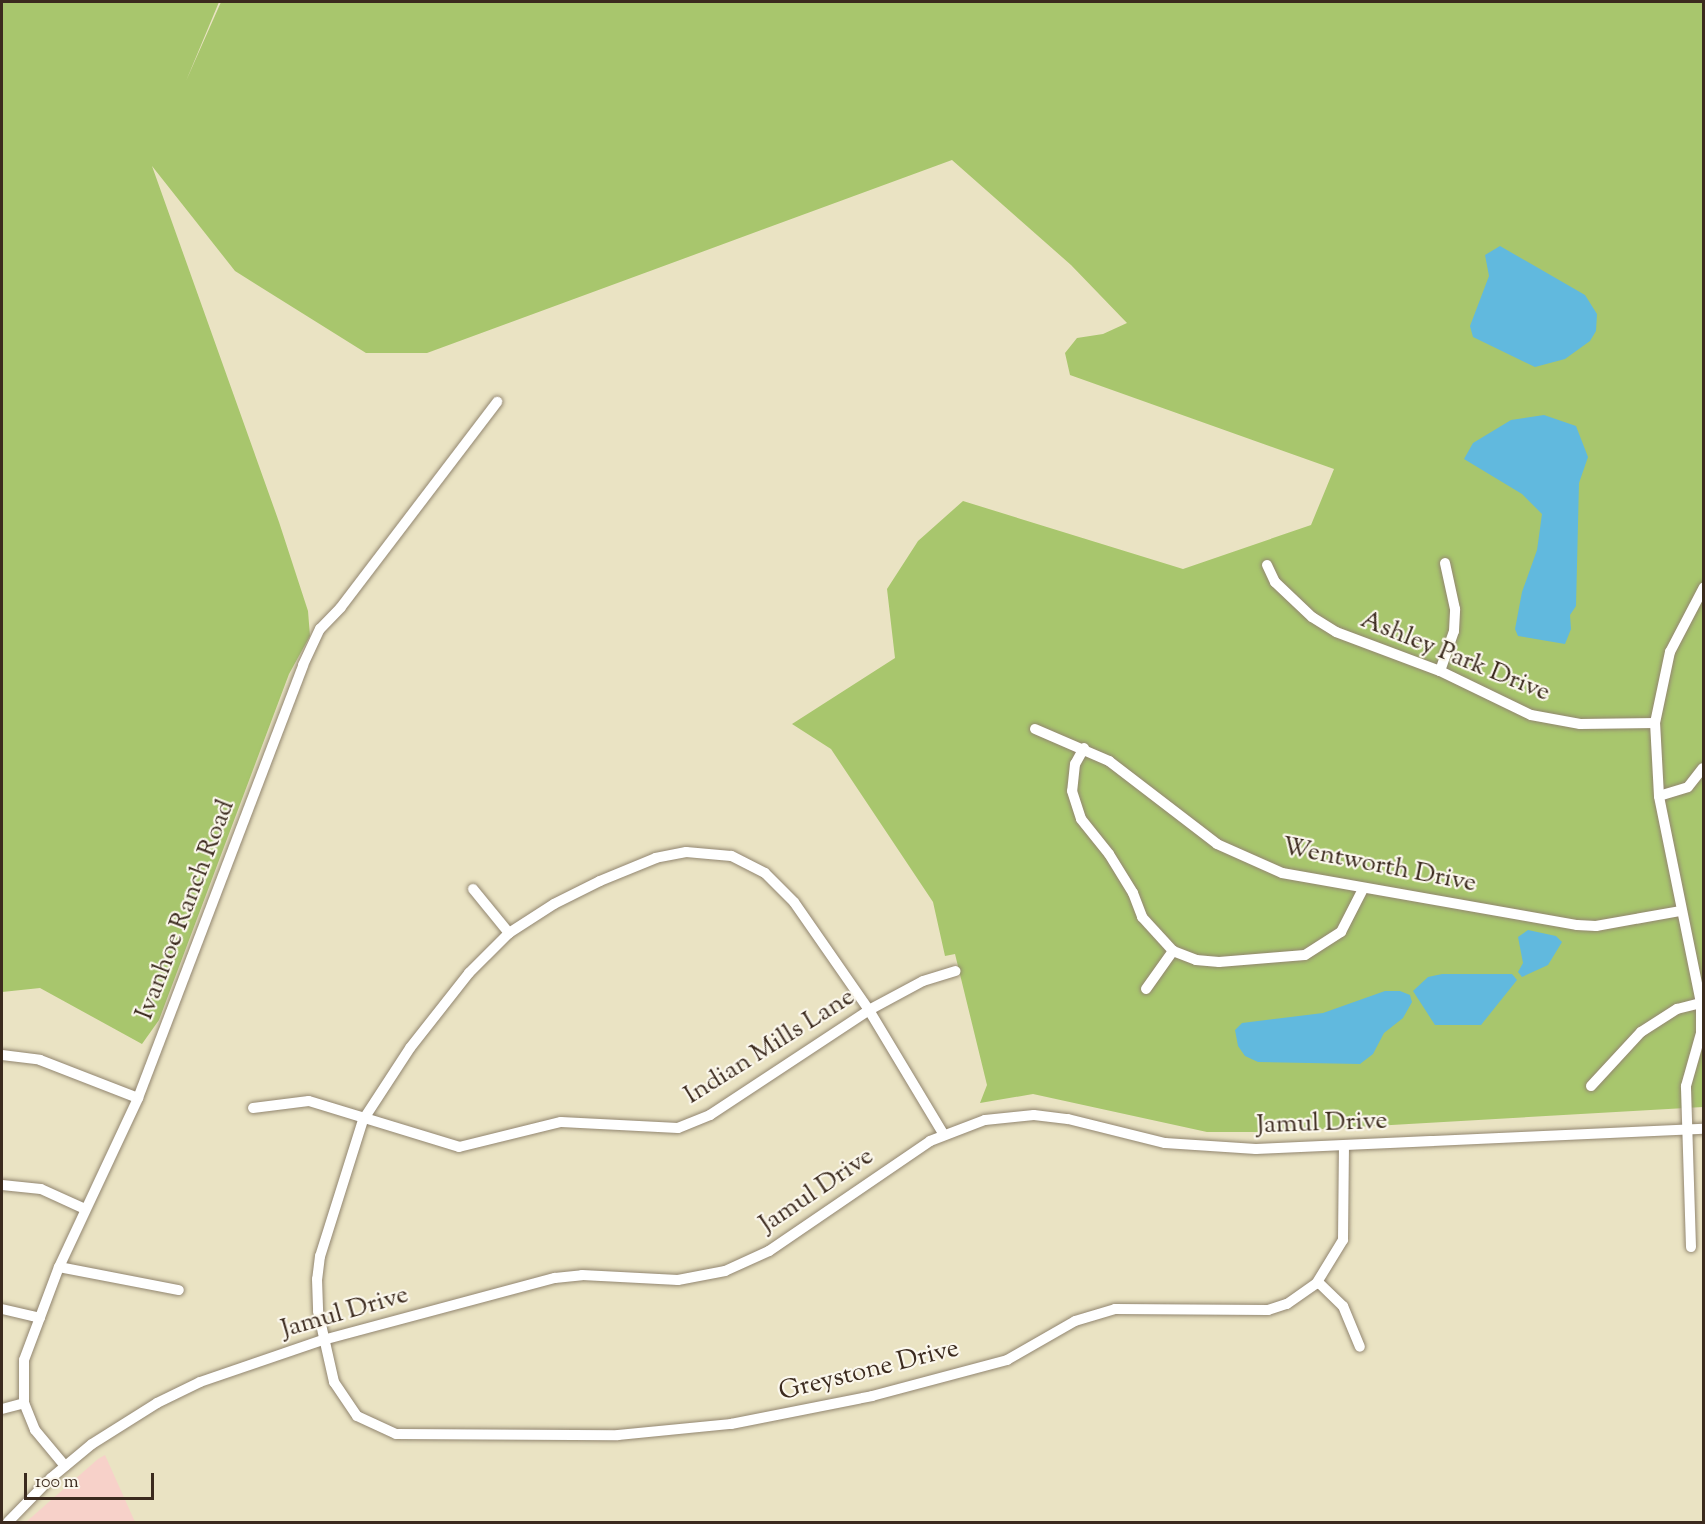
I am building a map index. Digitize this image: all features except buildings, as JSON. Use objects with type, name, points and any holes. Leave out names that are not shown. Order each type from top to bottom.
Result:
[{"type":"street","name":"Ivanhoe Ranch Road","points":[[65,1466],[35,1430],[24,1403],[24,1360],[59,1267],[138,1098],[320,629],[342,608],[497,402]]},
{"type":"street","points":[[1440,671],[1454,631],[1455,609],[1445,562]]},
{"type":"street","name":"Ashley Park Drive","points":[[1267,565],[1275,582],[1312,617],[1336,632],[1440,671],[1490,698],[1554,721],[1655,723]]},
{"type":"street","points":[[1691,1247],[1686,1086],[1702,1033],[1701,1004],[1680,911],[1659,796],[1655,723],[1670,652],[1704,587]]},
{"type":"street","name":"Wentworth Drive","points":[[1035,729],[1084,748],[1140,782],[1231,851],[1282,873],[1363,889],[1587,926],[1680,911]]},
{"type":"street","points":[[1084,748],[1076,764],[1072,791],[1081,819],[1115,864],[1142,917],[1173,951],[1196,960],[1219,962],[1305,955],[1341,932],[1363,889]]},
{"type":"street","points":[[1659,796],[1688,787],[1703,768]]},
{"type":"street","name":"Greystone Drive","points":[[944,1135],[869,1010],[783,890],[754,866],[720,854],[686,852],[656,858],[554,904],[509,933],[440,1007],[363,1120],[320,1256],[318,1311],[334,1382],[344,1402],[364,1421],[387,1432],[618,1435],[731,1424],[841,1404],[1006,1360],[1088,1315],[1115,1309],[1254,1312],[1287,1304],[1318,1282],[1343,1240],[1344,1147]]},
{"type":"street","points":[[473,889],[509,933]]},
{"type":"street","points":[[1146,989],[1173,951]]},
{"type":"street","name":"Indian Mills Lane","points":[[253,1107],[309,1101],[363,1120],[459,1147],[561,1122],[663,1129],[686,1126],[710,1116],[869,1010],[922,981],[956,971]]},
{"type":"street","points":[[1591,1086],[1641,1032],[1677,1010],[1701,1004]]},
{"type":"street","points":[[2,1055],[40,1060],[138,1098]]},
{"type":"street","name":"Jamul Drive","points":[[8,1522],[65,1466],[114,1429],[178,1392],[324,1340],[555,1278],[582,1275],[678,1280],[725,1270],[769,1251],[944,1135],[985,1120],[1034,1115],[1199,1147],[1344,1147],[1704,1129]]},
{"type":"street","points":[[2,1185],[42,1189],[85,1209]]},
{"type":"street","points":[[59,1267],[179,1290]]},
{"type":"street","points":[[1318,1282],[1343,1306],[1360,1347]]},
{"type":"street","points":[[2,1309],[40,1318]]},
{"type":"street","points":[[2,1409],[24,1403]]},
{"type":"shaded area","points":[[105,1455],[135,1522],[26,1522],[98,1459]]},
{"type":"green space","points":[[2,2],[219,2],[186,81],[221,2],[1703,2],[1703,1107],[1269,1132],[1207,1132],[1033,1094],[980,1103],[987,1085],[955,954],[945,956],[933,902],[831,749],[792,724],[895,658],[887,589],[918,541],[963,501],[1183,569],[1311,525],[1334,469],[1070,375],[1065,353],[1077,338],[1103,334],[1127,323],[1071,265],[952,160],[427,353],[366,353],[235,271],[152,166],[279,522],[308,611],[310,636],[289,674],[159,1020],[142,1044],[40,988],[2,992]]},
{"type":"water","points":[[1500,246],[1585,295],[1597,314],[1596,331],[1590,341],[1565,359],[1535,367],[1473,337],[1470,326],[1489,276],[1485,255]]},
{"type":"water","points":[[1544,415],[1576,426],[1588,457],[1579,483],[1576,606],[1570,615],[1571,629],[1565,644],[1518,636],[1515,629],[1522,592],[1537,550],[1542,514],[1522,494],[1464,459],[1473,443],[1511,420]]},
{"type":"water","points":[[1528,930],[1556,936],[1562,942],[1548,965],[1522,977],[1518,972],[1523,963],[1518,937]]},
{"type":"water","points":[[1442,974],[1512,974],[1517,980],[1481,1025],[1435,1025],[1413,991],[1428,977]]},
{"type":"water","points":[[1385,991],[1400,991],[1410,995],[1412,1002],[1403,1018],[1384,1033],[1373,1054],[1360,1064],[1258,1062],[1245,1056],[1238,1046],[1235,1030],[1242,1023],[1323,1013]]}]
